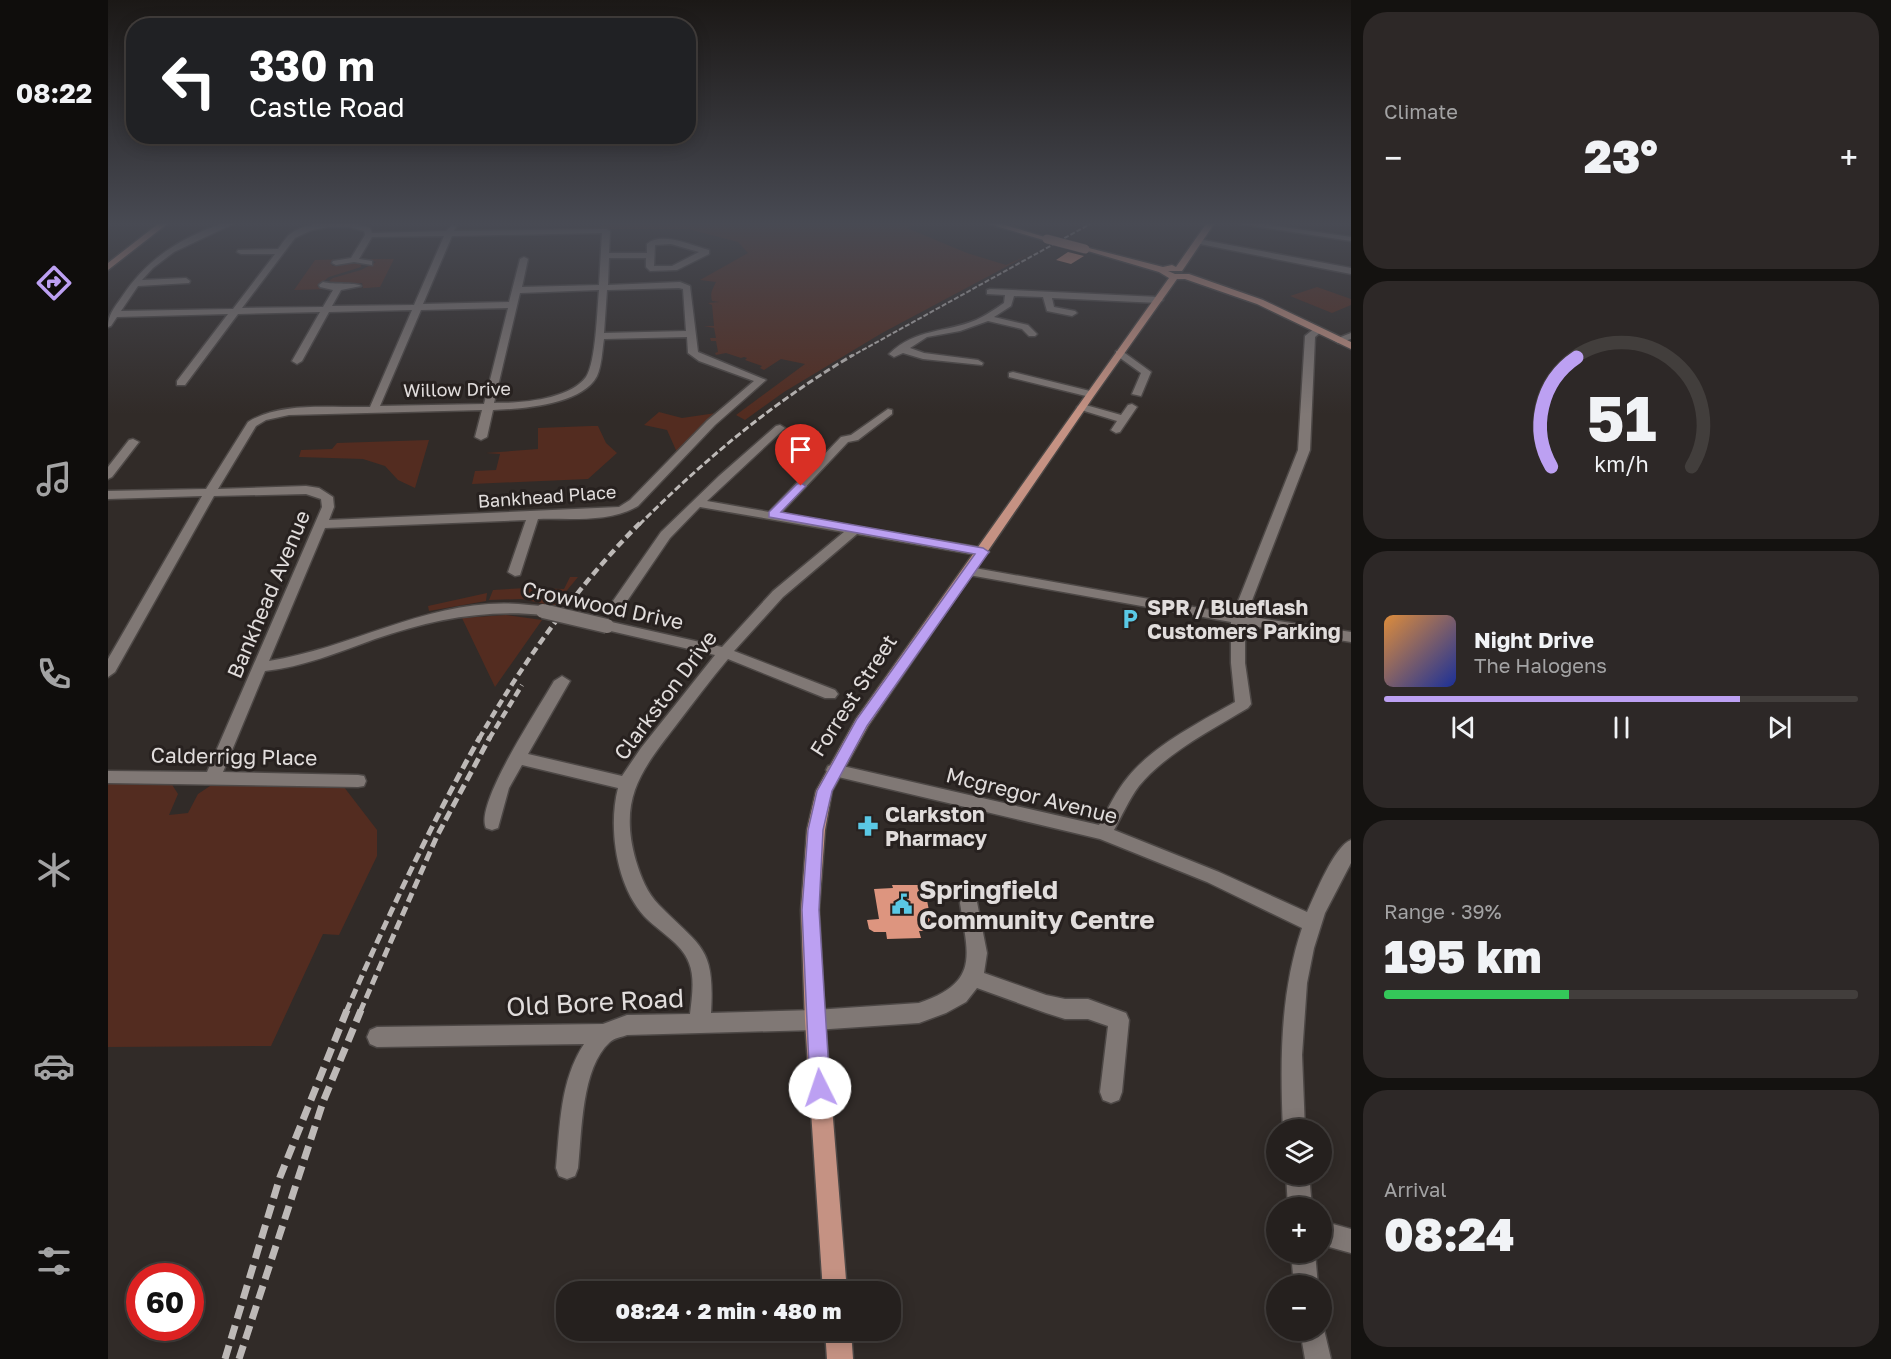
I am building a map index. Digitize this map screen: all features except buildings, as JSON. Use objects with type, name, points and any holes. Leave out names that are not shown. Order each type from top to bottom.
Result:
[{"type":"main road","name":"Forrest Street","points":[[834,1281],[815,1020],[810,910],[816,830],[824,791],[862,723],[1167,287]]},
{"type":"main road","points":[[1218,287],[1260,302],[1351,346]]},
{"type":"main road","points":[[839,1341],[840,1359]]},
{"type":"street","points":[[108,324],[134,287]]},
{"type":"street","points":[[179,380],[253,287]]},
{"type":"street","points":[[297,361],[338,288],[344,287]]},
{"type":"street","points":[[374,409],[427,287]]},
{"type":"street","points":[[481,437],[517,290],[591,287]]},
{"type":"street","name":"Willow Drive","points":[[108,672],[210,492],[252,424],[263,417],[289,411],[488,408],[537,404],[575,389],[591,377],[595,366],[603,287]]},
{"type":"street","points":[[599,336],[690,334],[686,287]]},
{"type":"street","points":[[1042,291],[1050,309],[1071,313]]},
{"type":"street","points":[[990,292],[1042,291],[1159,300]]},
{"type":"street","points":[[978,363],[898,352],[924,335],[957,329],[981,321],[1008,304],[1010,292]]},
{"type":"street","points":[[115,314],[512,305]]},
{"type":"street","points":[[986,317],[1031,329]]},
{"type":"street","points":[[1103,833],[1132,783],[1142,772],[1187,737],[1243,704],[1238,663],[1238,620],[1304,450],[1310,336],[1318,330]]},
{"type":"street","name":"Bankhead Place","points":[[320,524],[609,513],[629,507],[723,412],[761,380],[693,353],[690,334]]},
{"type":"street","points":[[1338,339],[1351,336]]},
{"type":"street","points":[[1119,353],[1146,372],[1137,394]]},
{"type":"street","points":[[1014,375],[1086,401],[1124,418]]},
{"type":"street","points":[[1116,430],[1132,407]]},
{"type":"street","points":[[773,514],[845,439],[854,438],[888,412]]},
{"type":"street","points":[[620,601],[664,535],[780,428]]},
{"type":"street","points":[[108,476],[134,442]]},
{"type":"street","name":"Bankhead Avenue","points":[[108,495],[315,491],[323,493],[328,502],[213,777]]},
{"type":"street","points":[[697,503],[773,514],[983,552]]},
{"type":"street","points":[[515,572],[533,516]]},
{"type":"street","name":"Clarkston Drive","points":[[700,1023],[701,981],[698,960],[688,945],[645,902],[632,874],[621,832],[627,784],[649,749],[724,652],[782,589],[819,556],[856,529]]},
{"type":"street","points":[[969,571],[1238,620],[1351,637]]},
{"type":"street","name":"Crowwood Drive","points":[[259,668],[291,663],[413,621],[452,612],[512,606],[543,610],[724,652],[830,694]]},
{"type":"street","points":[[492,823],[501,787],[562,681]]},
{"type":"street","points":[[519,758],[627,784]]},
{"type":"street","name":"Mcgregor Avenue","points":[[834,770],[1103,833],[1213,877],[1311,923]]},
{"type":"street","name":"Calderrigg Place","points":[[108,777],[358,781]]},
{"type":"street","points":[[1293,1119],[1292,1011],[1311,923],[1329,882],[1351,848]]},
{"type":"street","points":[[969,903],[977,953],[973,978],[1047,1004],[1065,1009],[1088,1009],[1119,1020],[1110,1092]]},
{"type":"street","name":"Old Bore Road","points":[[377,1037],[603,1034],[627,1025],[815,1020],[919,1013],[959,995],[973,978]]},
{"type":"street","points":[[567,1168],[574,1098],[583,1064],[603,1034]]},
{"type":"street","points":[[1332,1236],[1351,1241]]},
{"type":"street","points":[[1315,1341],[1318,1359]]},
{"type":"shaded area","points":[[296,287],[329,289],[294,290]]},
{"type":"shaded area","points":[[714,287],[967,287],[882,333],[784,392],[745,420],[736,415],[805,364],[781,359],[764,370],[760,368],[762,366],[745,360],[747,358],[744,357],[726,353],[716,355],[715,353],[718,352],[716,341],[711,341],[710,338],[716,338],[714,328],[704,326],[714,326],[712,305],[708,303],[719,302],[712,301]]},
{"type":"shaded area","points":[[1318,287],[1351,299],[1351,305],[1332,313],[1290,296]]},
{"type":"shaded area","points":[[659,412],[682,418],[723,412],[679,457],[667,430],[644,425]]},
{"type":"shaded area","points":[[598,426],[606,443],[617,453],[588,479],[472,484],[475,471],[496,470],[500,454],[486,453],[538,449],[538,428]]},
{"type":"shaded area","points":[[429,440],[415,488],[398,480],[385,466],[363,459],[299,457],[301,450],[332,449],[337,443]]},
{"type":"shaded area","points":[[570,577],[578,577],[554,606],[522,599],[489,600],[493,590],[564,589]]},
{"type":"shaded area","points":[[487,593],[486,601],[429,611],[428,606]]},
{"type":"shaded area","points":[[506,615],[542,620],[495,687],[462,618]]},
{"type":"shaded area","points":[[108,783],[171,783],[178,794],[169,815],[188,813],[198,794],[213,784],[344,787],[377,830],[377,856],[339,935],[323,934],[271,1046],[108,1047]]},
{"type":"railway","points":[[850,357],[976,287]]},
{"type":"railway","points":[[639,525],[740,433],[795,392],[853,355]]},
{"type":"railway","points":[[479,739],[553,625],[595,572],[640,523]]},
{"type":"railway","points":[[489,739],[522,685]]},
{"type":"railway","points":[[346,1012],[410,873],[480,737]]},
{"type":"railway","points":[[360,1012],[437,836],[490,737]]},
{"type":"railway","points":[[225,1359],[280,1177],[347,1010]]},
{"type":"railway","points":[[239,1359],[323,1102],[361,1010]]},
{"type":"place","name":"SPR / Blueflash Customers Parking","points":[[1130,619]]},
{"type":"place","name":"Clarkston Pharmacy","points":[[868,826]]},
{"type":"place","name":"Springfield Community Centre","points":[[902,904]]},
{"type":"route","points":[[801,486],[773,514],[983,552],[862,723],[824,791],[816,830],[810,910],[820,1088]]}]
